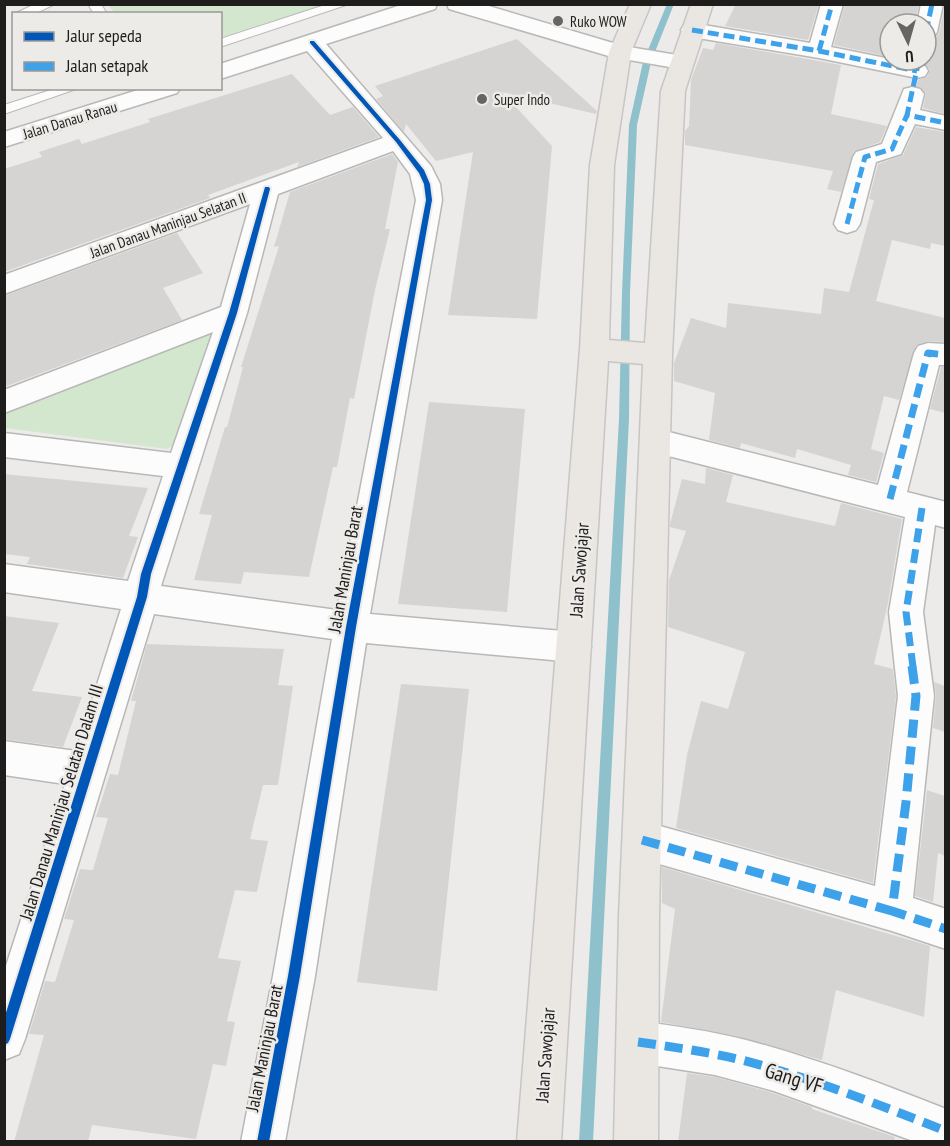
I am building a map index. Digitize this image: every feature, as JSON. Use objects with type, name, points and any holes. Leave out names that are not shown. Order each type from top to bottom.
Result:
[{"type":"main road","name":"Jalan Sawojajar","points":[[636,1142],[642,840],[657,441],[627,352],[602,165],[624,53],[641,4]]},
{"type":"main road","name":"Jalan Sawojajar","points":[[539,1142],[574,647],[673,91],[671,61],[697,17]]},
{"type":"street","points":[[222,71],[427,4]]},
{"type":"street","points":[[457,4],[624,53],[671,61]]},
{"type":"street","points":[[819,51],[832,4]]},
{"type":"street","points":[[697,17],[819,51],[878,59]]},
{"type":"street","name":"Jalan Maninjau Barat","points":[[263,1142],[294,976],[351,627],[429,200],[423,172],[312,42]]},
{"type":"street","points":[[848,224],[865,157],[886,152],[892,148],[907,115],[916,72]]},
{"type":"street","name":"Jalan Danau Ranau","points":[[4,140],[161,90]]},
{"type":"street","points":[[907,115],[945,123]]},
{"type":"street","name":"Jalan Danau Maninjau Selatan II","points":[[4,285],[398,141]]},
{"type":"street","name":"Jalan Danau Maninjau Selatan Dalam III","points":[[4,1039],[144,586],[233,313],[267,189]]},
{"type":"street","points":[[4,402],[233,313]]},
{"type":"street","points":[[892,911],[906,802],[916,696],[906,612],[919,508],[928,353],[945,355]]},
{"type":"street","points":[[657,441],[919,508]]},
{"type":"street","points":[[4,445],[182,466]]},
{"type":"street","points":[[4,578],[144,586],[351,627],[574,647]]},
{"type":"street","points":[[4,758],[89,770]]},
{"type":"street","points":[[642,840],[892,911],[945,929]]},
{"type":"street","name":"Gang VF","points":[[638,1042],[716,1054],[784,1073],[879,1105],[945,1131]]},
{"type":"lane","points":[[26,12],[49,4]]},
{"type":"lane","points":[[222,42],[343,4]]},
{"type":"lane","points":[[4,110],[67,90]]},
{"type":"green space","points":[[108,5],[326,5],[222,37],[222,12],[114,12]]},
{"type":"green space","points":[[207,328],[213,332],[176,444],[167,449],[5,428],[5,412]]},
{"type":"building","points":[[736,4],[819,4],[808,40],[725,26]]},
{"type":"building","points":[[845,4],[919,4],[917,12],[878,12],[878,54],[834,45]]},
{"type":"building","points":[[945,4],[945,114],[923,108],[926,93],[916,86],[918,80],[927,77],[929,72],[938,72],[939,33]]},
{"type":"building","points":[[517,39],[597,111],[596,114],[502,92],[552,146],[537,319],[448,315],[473,152],[436,161],[406,124],[404,132],[376,99],[383,96],[375,86]]},
{"type":"building","points":[[716,43],[841,65],[831,114],[887,126],[880,142],[854,151],[841,192],[827,189],[833,171],[685,145],[685,131],[689,126],[691,80],[703,48],[713,50]]},
{"type":"building","points":[[292,74],[330,115],[353,107],[379,137],[297,167],[299,162],[208,195],[210,198],[4,272],[4,169],[42,157],[39,152],[79,139],[82,144],[150,122],[148,119]]},
{"type":"building","points":[[916,127],[945,132],[945,246],[931,243],[930,249],[892,240],[876,301],[945,318],[945,342],[928,341],[916,345],[899,400],[884,396],[871,449],[884,453],[876,482],[848,475],[851,465],[797,449],[795,458],[741,443],[740,448],[709,440],[715,393],[674,381],[674,363],[691,318],[726,328],[728,303],[821,314],[824,288],[849,292],[874,200],[869,199],[878,164],[903,155]]},
{"type":"building","points":[[392,154],[398,162],[385,229],[390,229],[375,290],[354,399],[350,398],[337,467],[333,467],[309,577],[244,572],[241,584],[194,580],[212,515],[199,514],[225,427],[227,427],[243,367],[241,367],[279,246],[274,247],[290,192]]},
{"type":"building","points":[[177,233],[203,273],[163,288],[182,320],[4,387],[4,296]]},
{"type":"building","points":[[941,367],[945,367],[945,413],[930,409]]},
{"type":"building","points":[[429,402],[525,409],[507,612],[398,604]]},
{"type":"building","points":[[706,468],[733,475],[726,502],[835,526],[841,503],[902,519],[888,603],[874,664],[893,669],[896,696],[873,883],[676,828],[687,755],[701,701],[728,709],[745,652],[668,627],[669,580],[686,531],[670,527],[670,524],[682,479],[705,484]]},
{"type":"building","points":[[4,474],[148,488],[129,536],[138,537],[123,578],[27,564],[30,557],[4,554]]},
{"type":"building","points":[[4,616],[59,623],[32,691],[82,697],[63,747],[4,739]]},
{"type":"building","points":[[147,644],[284,649],[278,685],[293,686],[278,785],[263,785],[250,839],[268,841],[257,892],[235,890],[218,958],[241,961],[227,1021],[235,1022],[226,1066],[213,1064],[196,1139],[92,1125],[88,1142],[14,1142],[44,1035],[29,1034],[45,981],[55,982],[74,920],[64,919],[80,869],[93,870],[108,818],[96,817],[110,774],[118,775],[136,701],[131,701]]},
{"type":"building","points":[[934,682],[945,686],[945,732],[933,728],[936,696]]},
{"type":"building","points":[[401,684],[469,689],[437,991],[357,982]]},
{"type":"building","points":[[927,790],[945,796],[945,856],[938,853],[933,902],[915,896]]},
{"type":"building","points":[[662,867],[930,946],[924,1017],[836,990],[822,1060],[733,1035],[661,1022],[675,909],[662,903]]},
{"type":"building","points":[[687,1073],[715,1077],[773,1093],[812,1107],[812,1109],[895,1137],[894,1142],[678,1142]]},
{"type":"waterway","points":[[586,1142],[624,419],[626,293],[633,125],[647,62],[671,4]]},
{"type":"marked path","points":[[819,51],[832,4]]},
{"type":"marked path","points":[[930,12],[932,4]]},
{"type":"marked path","points":[[692,30],[878,63]]},
{"type":"marked path","points":[[916,72],[907,115],[946,123]]},
{"type":"marked path","points":[[847,224],[865,157],[892,149],[907,115]]},
{"type":"marked path","points":[[890,499],[928,353],[946,355]]},
{"type":"marked path","points":[[922,508],[906,612],[916,696],[906,802],[892,911],[946,929]]},
{"type":"marked path","points":[[642,840],[892,911]]},
{"type":"marked path","points":[[638,1042],[715,1054],[774,1069],[946,1131]]},
{"type":"cycle path","points":[[263,1142],[294,976],[351,627],[429,200],[427,184],[422,172],[312,42]]},
{"type":"cycle path","points":[[4,1039],[142,597],[146,574],[233,313],[267,189]]},
{"type":"place","name":"Ruko WOW","points":[[558,21]]},
{"type":"place","name":"Super Indo","points":[[482,99]]}]
